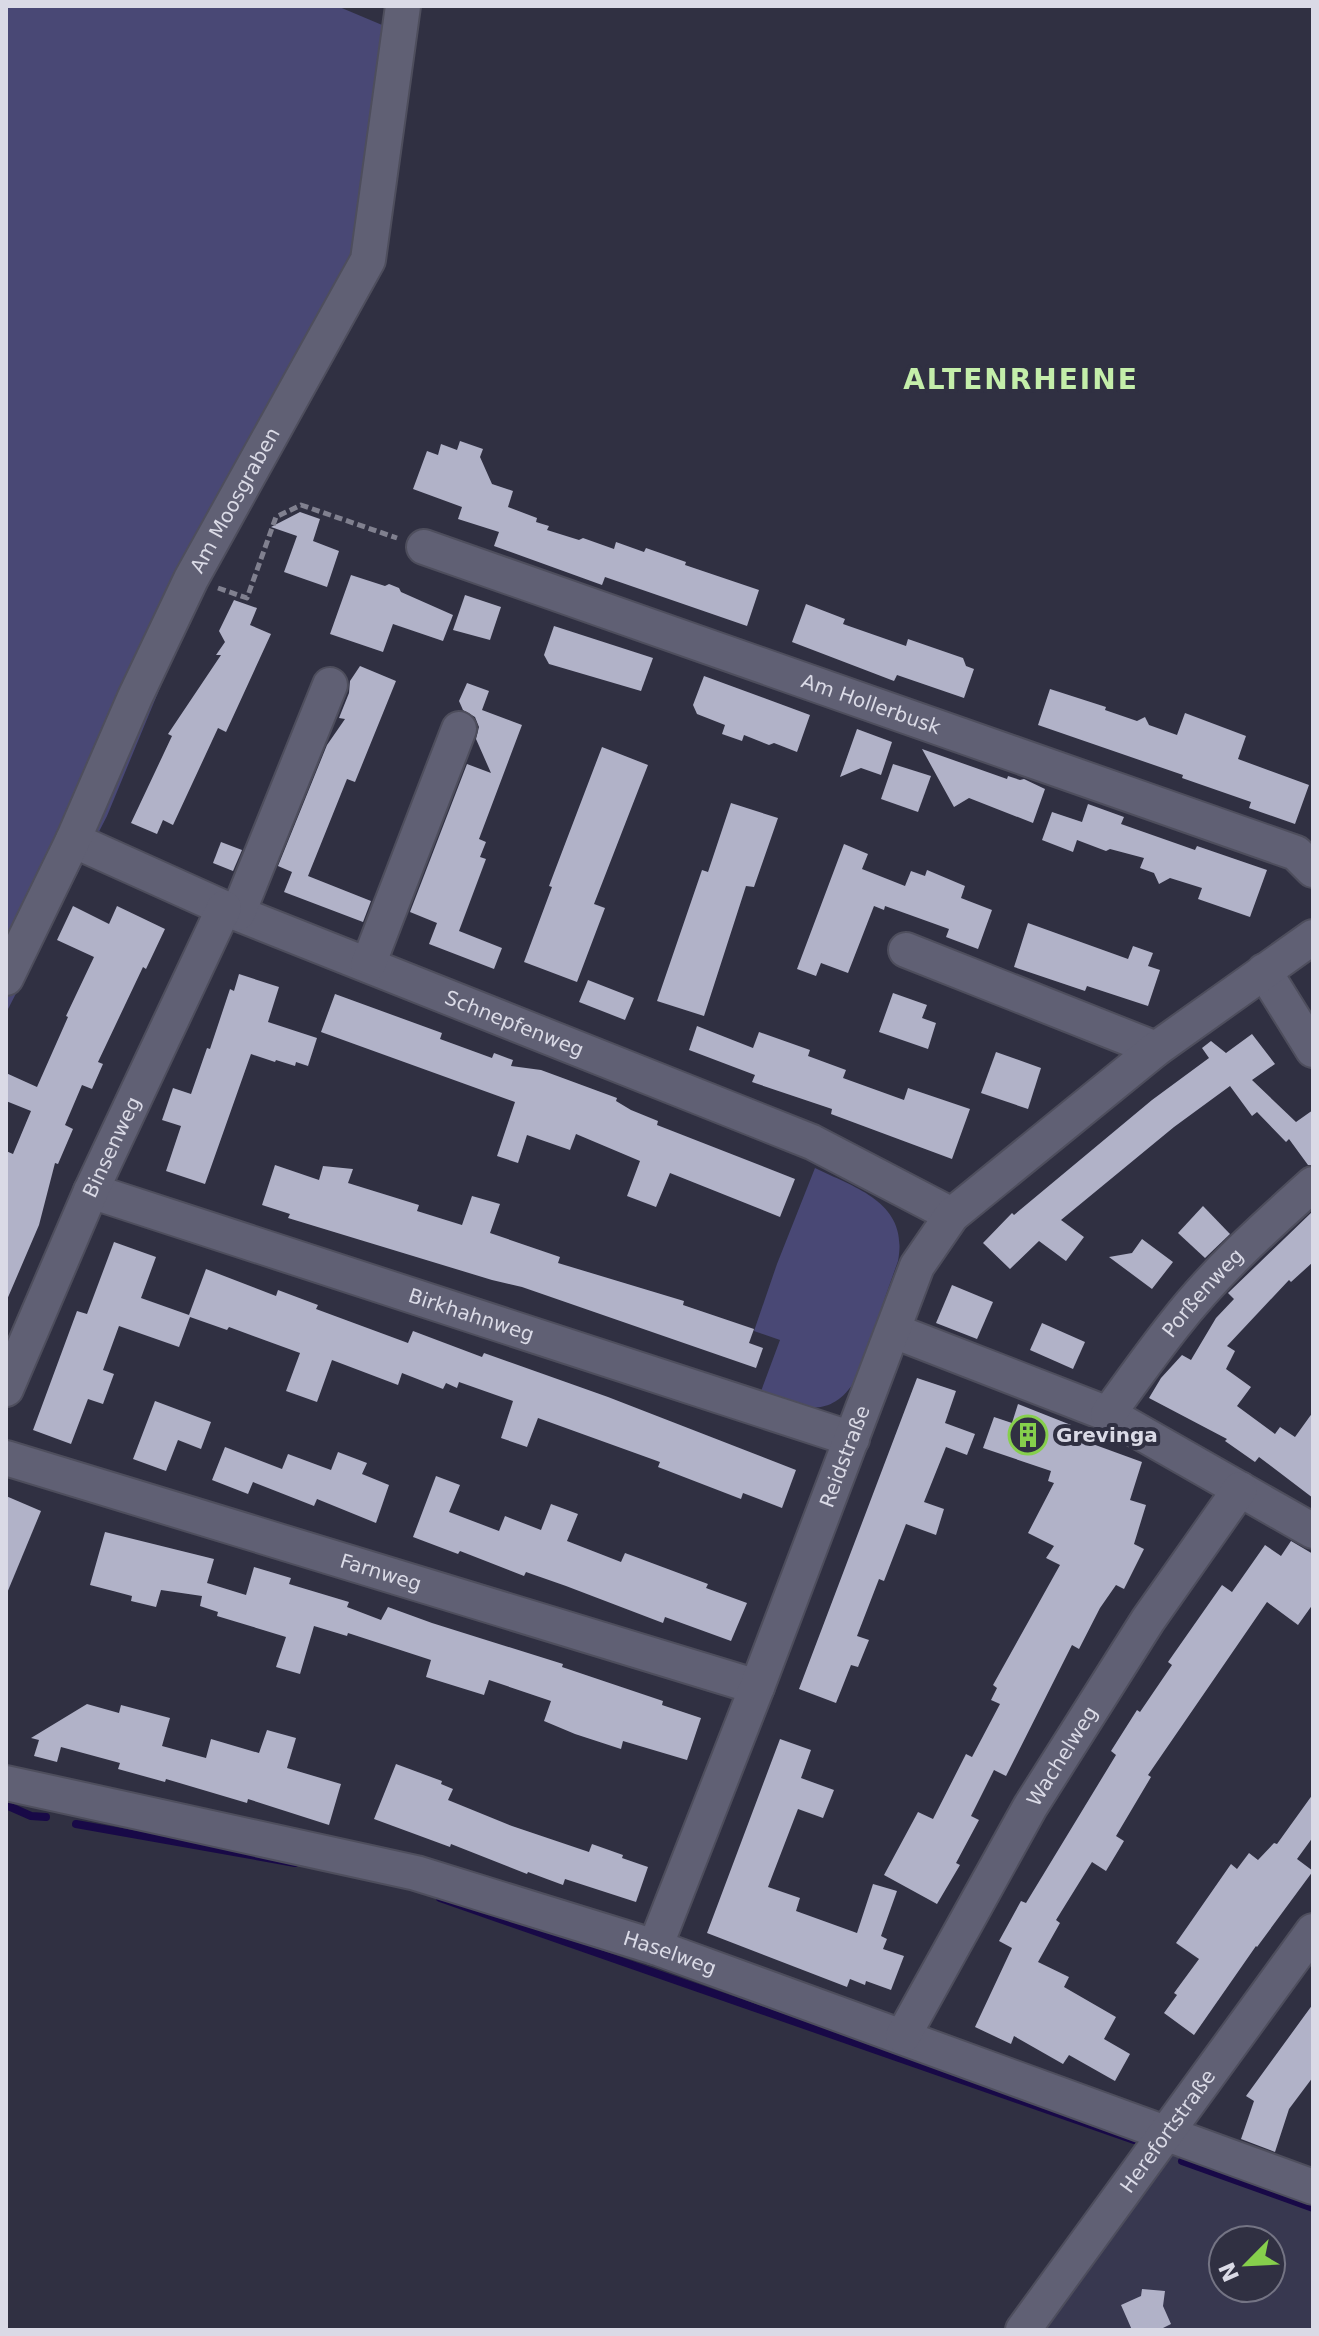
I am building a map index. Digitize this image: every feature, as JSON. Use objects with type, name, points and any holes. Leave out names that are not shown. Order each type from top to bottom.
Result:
[{"type":"street","name":"Am Moosgraben","points":[[6,978],[73,840],[135,697],[191,579],[368,260],[403,6]]},
{"type":"street","name":"Am Hollerbusk","points":[[424,547],[1296,853],[1313,870]]},
{"type":"street","name":"Binsenweg","points":[[6,1389],[91,1191],[231,910],[330,685]]},
{"type":"street","points":[[368,965],[459,729]]},
{"type":"street","name":"Schnepfenweg","points":[[73,840],[231,910],[812,1142],[952,1215]]},
{"type":"street","name":"Reidstraße","points":[[655,1947],[917,1266],[952,1215],[1156,1049],[1313,937]]},
{"type":"street","points":[[906,950],[1156,1049]]},
{"type":"street","points":[[1264,971],[1313,1050]]},
{"type":"street","name":"Porßenweg","points":[[1108,1414],[1175,1323],[1208,1285],[1253,1238],[1313,1184]]},
{"type":"street","name":"Birkhahnweg","points":[[91,1191],[852,1439]]},
{"type":"street","points":[[894,1331],[1108,1414],[1313,1531]]},
{"type":"street","name":"Farnweg","points":[[6,1458],[757,1687]]},
{"type":"street","name":"Wachelweg","points":[[903,2036],[1030,1807],[1148,1620],[1240,1489]]},
{"type":"street","name":"Haselweg","points":[[6,1783],[416,1873],[655,1947],[1313,2187]]},
{"type":"street","name":"Herefortstraße","points":[[1023,2330],[1313,1931]]},
{"type":"path","points":[[191,579],[247,598],[276,517],[301,505],[424,547]]},
{"type":"shaded area","points":[[6,6],[337,6],[413,38],[380,263],[200,591],[107,816],[6,1013]]},
{"type":"shaded area","points":[[815,1168],[877,1201],[896,1225],[899,1241],[898,1261],[856,1379],[836,1401],[813,1408],[760,1394],[780,1340],[754,1331]]},
{"type":"shaded area","points":[[1171,2154],[1313,2200],[1313,2330],[1045,2330]]},
{"type":"building","points":[[460,441],[483,449],[480,457],[492,484],[513,491],[508,507],[537,518],[536,522],[549,526],[547,530],[614,549],[616,542],[644,552],[646,548],[759,590],[747,626],[605,577],[602,585],[494,546],[499,532],[458,519],[462,507],[413,489],[427,451],[438,455],[441,444],[457,450]]},
{"type":"building","points":[[300,512],[320,519],[313,541],[339,551],[327,587],[284,572],[297,536],[271,527]]},
{"type":"building","points":[[351,575],[385,586],[389,584],[453,615],[443,641],[393,624],[383,652],[330,634]]},
{"type":"building","points":[[465,595],[501,607],[490,640],[453,630]]},
{"type":"building","points":[[234,600],[257,608],[250,625],[271,634],[226,732],[218,728],[173,825],[163,820],[157,834],[131,823],[172,736],[168,734],[221,655],[216,655],[225,642],[219,631]]},
{"type":"building","points":[[806,604],[845,619],[843,624],[906,646],[908,639],[963,658],[966,666],[974,669],[964,698],[897,675],[894,681],[792,642]]},
{"type":"building","points":[[554,626],[653,658],[641,691],[549,664],[544,655]]},
{"type":"building","points":[[360,666],[396,681],[355,782],[347,779],[308,876],[371,901],[363,922],[284,892],[292,872],[278,866],[327,745],[345,719],[339,718],[349,693],[350,681]]},
{"type":"building","points":[[704,676],[810,715],[797,752],[744,735],[742,741],[722,734],[725,725],[697,714],[693,705]]},
{"type":"building","points":[[467,683],[489,691],[482,710],[522,725],[479,839],[486,842],[480,857],[486,859],[459,931],[502,948],[494,969],[429,944],[437,923],[410,912],[467,764],[491,773],[476,739],[479,727],[475,717],[463,710],[459,701]]},
{"type":"building","points":[[1050,689],[1106,707],[1105,710],[1137,721],[1145,717],[1149,725],[1177,735],[1185,713],[1246,736],[1238,759],[1309,785],[1295,824],[1249,808],[1251,802],[1182,778],[1183,775],[1038,725]]},
{"type":"building","points":[[857,729],[892,742],[881,775],[861,768],[840,777]]},
{"type":"building","points":[[602,747],[648,765],[594,904],[605,908],[577,982],[524,962],[552,887],[549,886]]},
{"type":"building","points":[[922,749],[1007,779],[1008,776],[1024,779],[1045,789],[1033,823],[969,798],[954,807]]},
{"type":"building","points":[[893,764],[931,776],[918,812],[881,799]]},
{"type":"building","points":[[731,803],[778,818],[754,887],[746,886],[704,1016],[657,1001],[702,870],[708,872]]},
{"type":"building","points":[[1088,804],[1124,817],[1121,824],[1195,850],[1197,846],[1267,870],[1250,917],[1198,899],[1202,888],[1170,878],[1159,884],[1154,873],[1140,868],[1144,858],[1110,849],[1106,851],[1077,840],[1073,852],[1042,840],[1052,812],[1082,822]]},
{"type":"building","points":[[221,842],[242,850],[233,871],[213,863]]},
{"type":"building","points":[[844,844],[868,854],[862,869],[905,886],[911,871],[925,876],[927,870],[965,886],[961,898],[992,910],[978,949],[946,937],[949,929],[885,906],[884,910],[874,906],[848,973],[821,963],[816,976],[797,969]]},
{"type":"building","points":[[73,906],[109,924],[117,906],[165,929],[146,969],[143,967],[98,1062],[103,1064],[92,1089],[82,1085],[65,1125],[73,1129],[58,1164],[55,1163],[39,1225],[6,1302],[6,1151],[13,1154],[31,1111],[6,1101],[6,1073],[37,1087],[94,957],[57,940]]},
{"type":"building","points":[[1028,923],[1128,959],[1133,946],[1153,953],[1148,966],[1160,970],[1148,1006],[1087,986],[1085,991],[1014,967]]},
{"type":"building","points":[[239,974],[279,987],[268,1022],[317,1038],[308,1066],[296,1062],[295,1066],[275,1062],[251,1054],[205,1184],[166,1171],[181,1126],[162,1120],[173,1088],[191,1094],[230,989],[234,991]]},
{"type":"building","points":[[588,980],[634,998],[625,1020],[579,1002]]},
{"type":"building","points":[[893,993],[927,1005],[922,1018],[936,1023],[928,1049],[879,1032]]},
{"type":"building","points":[[335,994],[442,1033],[440,1039],[492,1058],[494,1053],[513,1060],[511,1066],[541,1070],[617,1098],[616,1101],[631,1110],[658,1121],[657,1125],[795,1179],[780,1217],[670,1173],[656,1207],[627,1196],[640,1161],[576,1134],[570,1150],[527,1135],[518,1163],[497,1156],[515,1102],[321,1032]]},
{"type":"building","points":[[697,1026],[753,1048],[759,1032],[810,1050],[808,1056],[846,1070],[843,1078],[904,1100],[908,1088],[970,1109],[952,1159],[831,1114],[832,1109],[752,1082],[755,1075],[689,1050]]},
{"type":"building","points":[[1252,1034],[1275,1064],[1252,1080],[1296,1122],[1313,1110],[1313,1165],[1308,1165],[1289,1139],[1286,1142],[1257,1112],[1252,1116],[1230,1086],[1174,1127],[1061,1220],[1084,1237],[1066,1261],[1039,1241],[1010,1269],[983,1243],[1012,1213],[1014,1215],[1152,1100],[1209,1058],[1202,1048],[1211,1041],[1226,1053]]},
{"type":"building","points":[[996,1052],[1041,1068],[1028,1109],[981,1093]]},
{"type":"building","points":[[275,1165],[319,1180],[323,1166],[353,1169],[348,1183],[419,1205],[417,1211],[462,1225],[472,1196],[500,1204],[490,1233],[560,1257],[558,1263],[684,1301],[683,1305],[754,1329],[749,1343],[763,1348],[756,1368],[522,1287],[288,1218],[290,1214],[262,1205]]},
{"type":"building","points":[[1203,1206],[1230,1234],[1205,1258],[1178,1233]]},
{"type":"building","points":[[1313,1211],[1313,1262],[1291,1282],[1289,1280],[1227,1346],[1235,1351],[1226,1369],[1251,1387],[1237,1406],[1275,1434],[1280,1427],[1295,1437],[1313,1412],[1313,1498],[1259,1457],[1255,1462],[1225,1441],[1227,1439],[1149,1398],[1161,1378],[1182,1355],[1191,1360],[1216,1318],[1234,1299],[1228,1293]]},
{"type":"building","points":[[1142,1239],[1173,1262],[1152,1289],[1109,1257],[1132,1253]]},
{"type":"building","points":[[114,1242],[156,1257],[141,1298],[189,1315],[206,1269],[276,1296],[278,1290],[318,1305],[316,1309],[408,1343],[413,1331],[482,1357],[484,1353],[796,1470],[782,1508],[743,1493],[741,1499],[658,1467],[660,1462],[538,1418],[527,1447],[501,1438],[513,1401],[459,1382],[457,1388],[446,1383],[443,1389],[402,1373],[398,1385],[332,1360],[317,1402],[286,1391],[300,1353],[229,1327],[227,1330],[190,1317],[179,1347],[119,1326],[103,1370],[114,1374],[103,1404],[88,1399],[71,1444],[33,1430],[77,1311],[87,1314]]},
{"type":"building","points":[[952,1285],[993,1302],[977,1339],[936,1323]]},
{"type":"building","points":[[1042,1323],[1085,1342],[1073,1369],[1030,1350]]},
{"type":"building","points":[[917,1378],[956,1391],[945,1423],[975,1434],[967,1455],[946,1447],[924,1502],[944,1509],[936,1535],[906,1524],[884,1581],[879,1579],[857,1636],[869,1640],[858,1667],[851,1665],[836,1703],[799,1689]]},
{"type":"building","points":[[155,1401],[211,1422],[201,1449],[178,1440],[166,1471],[133,1459]]},
{"type":"building","points":[[1018,1404],[1071,1425],[1068,1435],[1142,1462],[1130,1500],[1146,1505],[1134,1544],[1144,1549],[1124,1589],[1116,1585],[1079,1649],[1072,1645],[1006,1776],[994,1770],[971,1816],[979,1820],[956,1863],[960,1865],[937,1904],[884,1875],[918,1812],[933,1819],[966,1754],[972,1757],[1000,1704],[991,1700],[997,1688],[993,1685],[1060,1565],[1046,1558],[1054,1546],[1028,1533],[1054,1483],[1048,1481],[1051,1471],[983,1448],[994,1417],[1012,1423]]},
{"type":"building","points":[[225,1447],[282,1469],[288,1454],[331,1470],[338,1452],[367,1463],[362,1474],[389,1485],[376,1523],[317,1499],[314,1506],[253,1482],[248,1494],[212,1480]]},
{"type":"building","points":[[436,1476],[460,1485],[449,1512],[499,1531],[505,1516],[541,1530],[551,1504],[578,1514],[567,1541],[621,1562],[625,1553],[708,1584],[706,1588],[747,1603],[731,1641],[665,1617],[663,1623],[526,1572],[524,1576],[413,1537]]},
{"type":"building","points":[[6,1496],[41,1511],[7,1593],[6,1593]]},
{"type":"building","points":[[105,1532],[214,1559],[207,1583],[246,1595],[254,1567],[291,1578],[289,1584],[349,1602],[347,1607],[381,1620],[388,1607],[563,1664],[562,1667],[663,1701],[662,1705],[701,1718],[687,1760],[623,1741],[621,1749],[575,1734],[544,1721],[551,1701],[489,1680],[484,1695],[426,1677],[431,1660],[348,1633],[347,1636],[314,1626],[300,1674],[276,1667],[286,1637],[217,1616],[218,1612],[200,1606],[202,1596],[161,1590],[156,1607],[131,1601],[132,1596],[90,1585]]},
{"type":"building","points":[[1291,1541],[1313,1554],[1313,1604],[1298,1625],[1267,1602],[1148,1775],[1151,1777],[1116,1836],[1124,1841],[1106,1871],[1092,1862],[1056,1920],[1060,1923],[1038,1962],[1069,1977],[1064,1987],[1116,2017],[1104,2039],[1130,2054],[1115,2081],[1069,2055],[1063,2064],[1014,2036],[1011,2044],[975,2027],[1012,1948],[999,1941],[1021,1901],[1026,1903],[1116,1755],[1111,1751],[1137,1710],[1140,1712],[1172,1665],[1168,1662],[1222,1585],[1232,1592],[1265,1545],[1281,1556]]},
{"type":"building","points":[[87,1704],[119,1713],[121,1705],[170,1718],[162,1746],[206,1758],[211,1739],[259,1753],[267,1730],[296,1738],[287,1768],[341,1784],[329,1825],[248,1799],[247,1803],[166,1779],[165,1782],[118,1769],[120,1763],[61,1747],[57,1762],[34,1756],[39,1740],[31,1738]]},
{"type":"building","points":[[780,1739],[811,1750],[801,1778],[834,1790],[823,1818],[798,1809],[768,1887],[800,1898],[796,1911],[857,1933],[873,1884],[897,1891],[881,1936],[887,1939],[883,1949],[904,1956],[891,1990],[850,1979],[847,1987],[707,1933]]},
{"type":"building","points":[[396,1764],[442,1781],[441,1784],[453,1789],[448,1800],[589,1852],[592,1844],[648,1867],[636,1902],[565,1879],[563,1885],[527,1874],[451,1844],[450,1847],[374,1819]]},
{"type":"building","points":[[1313,1794],[1313,1837],[1297,1859],[1313,1871],[1194,2035],[1164,2013],[1177,1995],[1174,1993],[1199,1959],[1176,1943],[1231,1864],[1237,1869],[1249,1853],[1258,1860],[1274,1843],[1277,1844]]},
{"type":"building","points":[[1313,2004],[1313,2077],[1289,2109],[1275,2152],[1241,2139],[1254,2101],[1246,2096]]},
{"type":"building","points":[[1142,2289],[1165,2291],[1163,2306],[1171,2324],[1159,2330],[1132,2330],[1121,2305],[1141,2296]]},
{"type":"waterway","points":[[6,1805],[31,1816],[46,1817]]},
{"type":"waterway","points":[[76,1824],[295,1863]]},
{"type":"waterway","points":[[440,1898],[1134,2140]]},
{"type":"waterway","points":[[1182,2161],[1313,2208]]},
{"type":"place","name":"Grevinga","points":[[1028,1435]]},
{"type":"district","name":"ALTENRHEINE","points":[[1021,379]]}]
